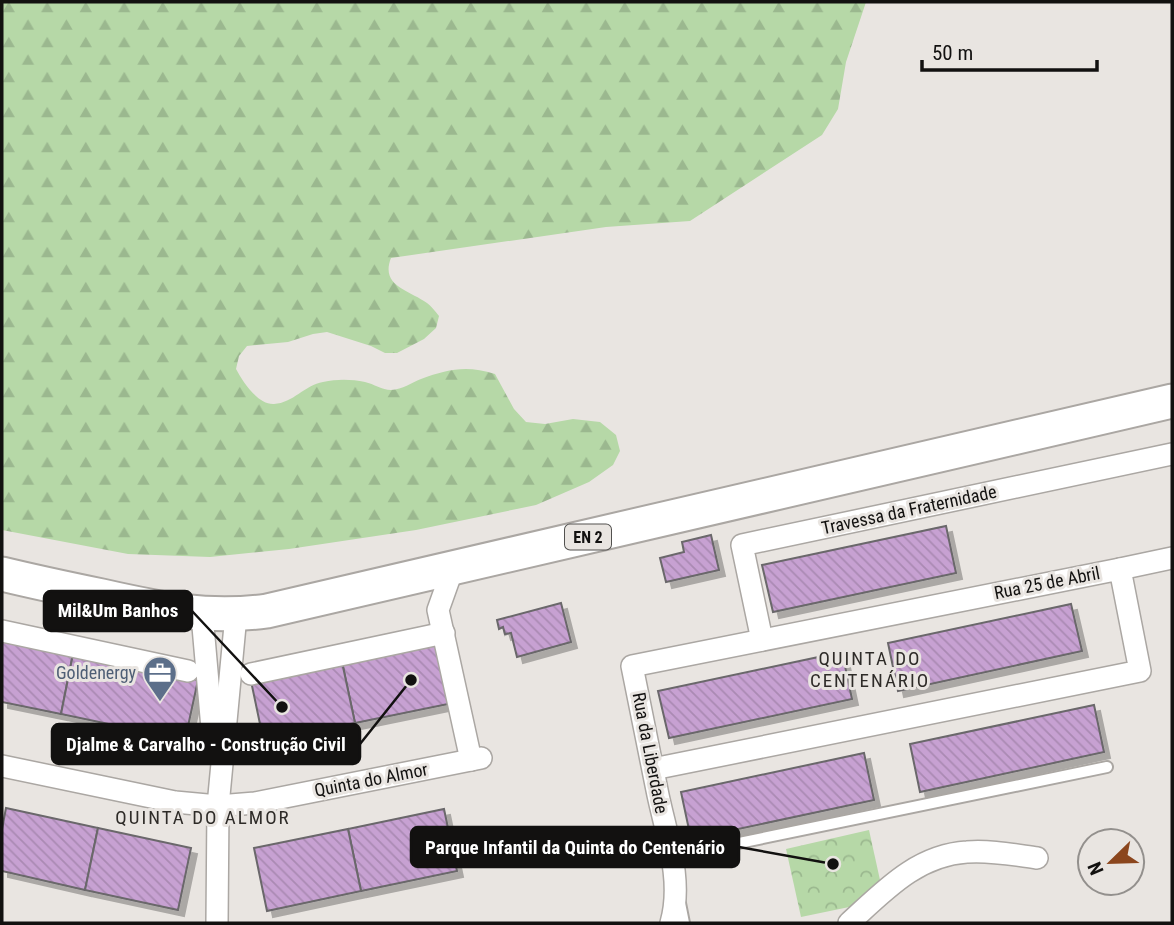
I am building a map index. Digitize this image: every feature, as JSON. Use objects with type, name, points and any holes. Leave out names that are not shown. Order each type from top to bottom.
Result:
[{"type":"main road","name":"EN 2","points":[[2,575],[140,605],[202,615],[236,615],[281,608],[1172,401]]},
{"type":"street","name":"Travessa da Fraternidade","points":[[762,640],[741,545],[1172,454]]},
{"type":"street","points":[[1120,569],[1172,558]]},
{"type":"street","points":[[251,674],[444,633],[438,610],[453,568]]},
{"type":"street","name":"Rua 25 de Abril","points":[[632,666],[1120,569],[1140,671],[653,769]]},
{"type":"street","points":[[202,615],[218,806]]},
{"type":"street","points":[[214,921],[218,806],[236,615]]},
{"type":"street","points":[[2,631],[188,671]]},
{"type":"street","name":"Quinta do Almor","points":[[2,766],[175,803],[218,806],[255,803],[476,759],[444,633]]},
{"type":"street","name":"Rua da Liberdade","points":[[632,666],[673,865],[676,898],[671,923]]},
{"type":"street","points":[[849,923],[899,878],[933,859],[966,852],[1037,858]]},
{"type":"lane","points":[[684,923],[673,865],[1107,767]]},
{"type":"green space","points":[[2,2],[866,2],[846,62],[838,109],[822,135],[690,221],[606,227],[391,258],[389,275],[393,281],[427,303],[439,316],[436,328],[424,339],[397,353],[385,353],[327,332],[288,342],[247,346],[239,356],[236,369],[247,386],[262,401],[274,404],[287,401],[310,387],[328,381],[360,381],[391,390],[449,371],[466,369],[495,374],[514,409],[526,422],[545,424],[573,419],[600,422],[616,435],[620,451],[613,465],[589,482],[536,505],[416,530],[289,549],[210,557],[128,554],[2,530]]},
{"type":"green space","points":[[869,830],[880,880],[854,906],[801,917],[786,849]]},
{"type":"building","points":[[946,526],[956,573],[773,612],[762,565]]},
{"type":"building","points":[[711,535],[719,570],[666,582],[660,558],[684,552],[682,542]]},
{"type":"building","points":[[561,603],[571,642],[517,657],[511,633],[505,634],[503,627],[499,629],[497,620]]},
{"type":"building","points":[[1071,604],[1082,651],[898,691],[888,643]]},
{"type":"building","points":[[2,639],[73,654],[61,714],[2,702]]},
{"type":"building","points":[[435,642],[448,704],[355,723],[342,662]]},
{"type":"building","points":[[842,652],[852,699],[669,738],[658,691]]},
{"type":"building","points":[[73,654],[198,680],[185,740],[61,714]]},
{"type":"building","points":[[342,662],[355,723],[264,743],[251,681]]},
{"type":"building","points":[[1094,705],[1104,752],[920,792],[910,744]]},
{"type":"building","points":[[864,753],[874,800],[691,839],[681,792]]},
{"type":"building","points":[[6,808],[98,828],[85,890],[2,871],[2,829]]},
{"type":"building","points":[[444,809],[457,871],[361,891],[348,829]]},
{"type":"building","points":[[98,828],[191,848],[178,910],[85,890]]},
{"type":"building","points":[[348,829],[361,891],[267,911],[254,848]]},
{"type":"place","name":"Djalme & Carvalho - Construção Civil","points":[[411,680]]},
{"type":"place","name":"Goldenergy","points":[[160,703]]},
{"type":"place","name":"Mil&Um Banhos","points":[[282,707]]},
{"type":"place","name":"Parque Infantil da Quinta do Centenário","points":[[833,864]]},
{"type":"district","name":"QUINTA DO CENTENÁRIO","points":[[870,669]]},
{"type":"district","name":"QUINTA DO ALMOR","points":[[203,817]]}]
